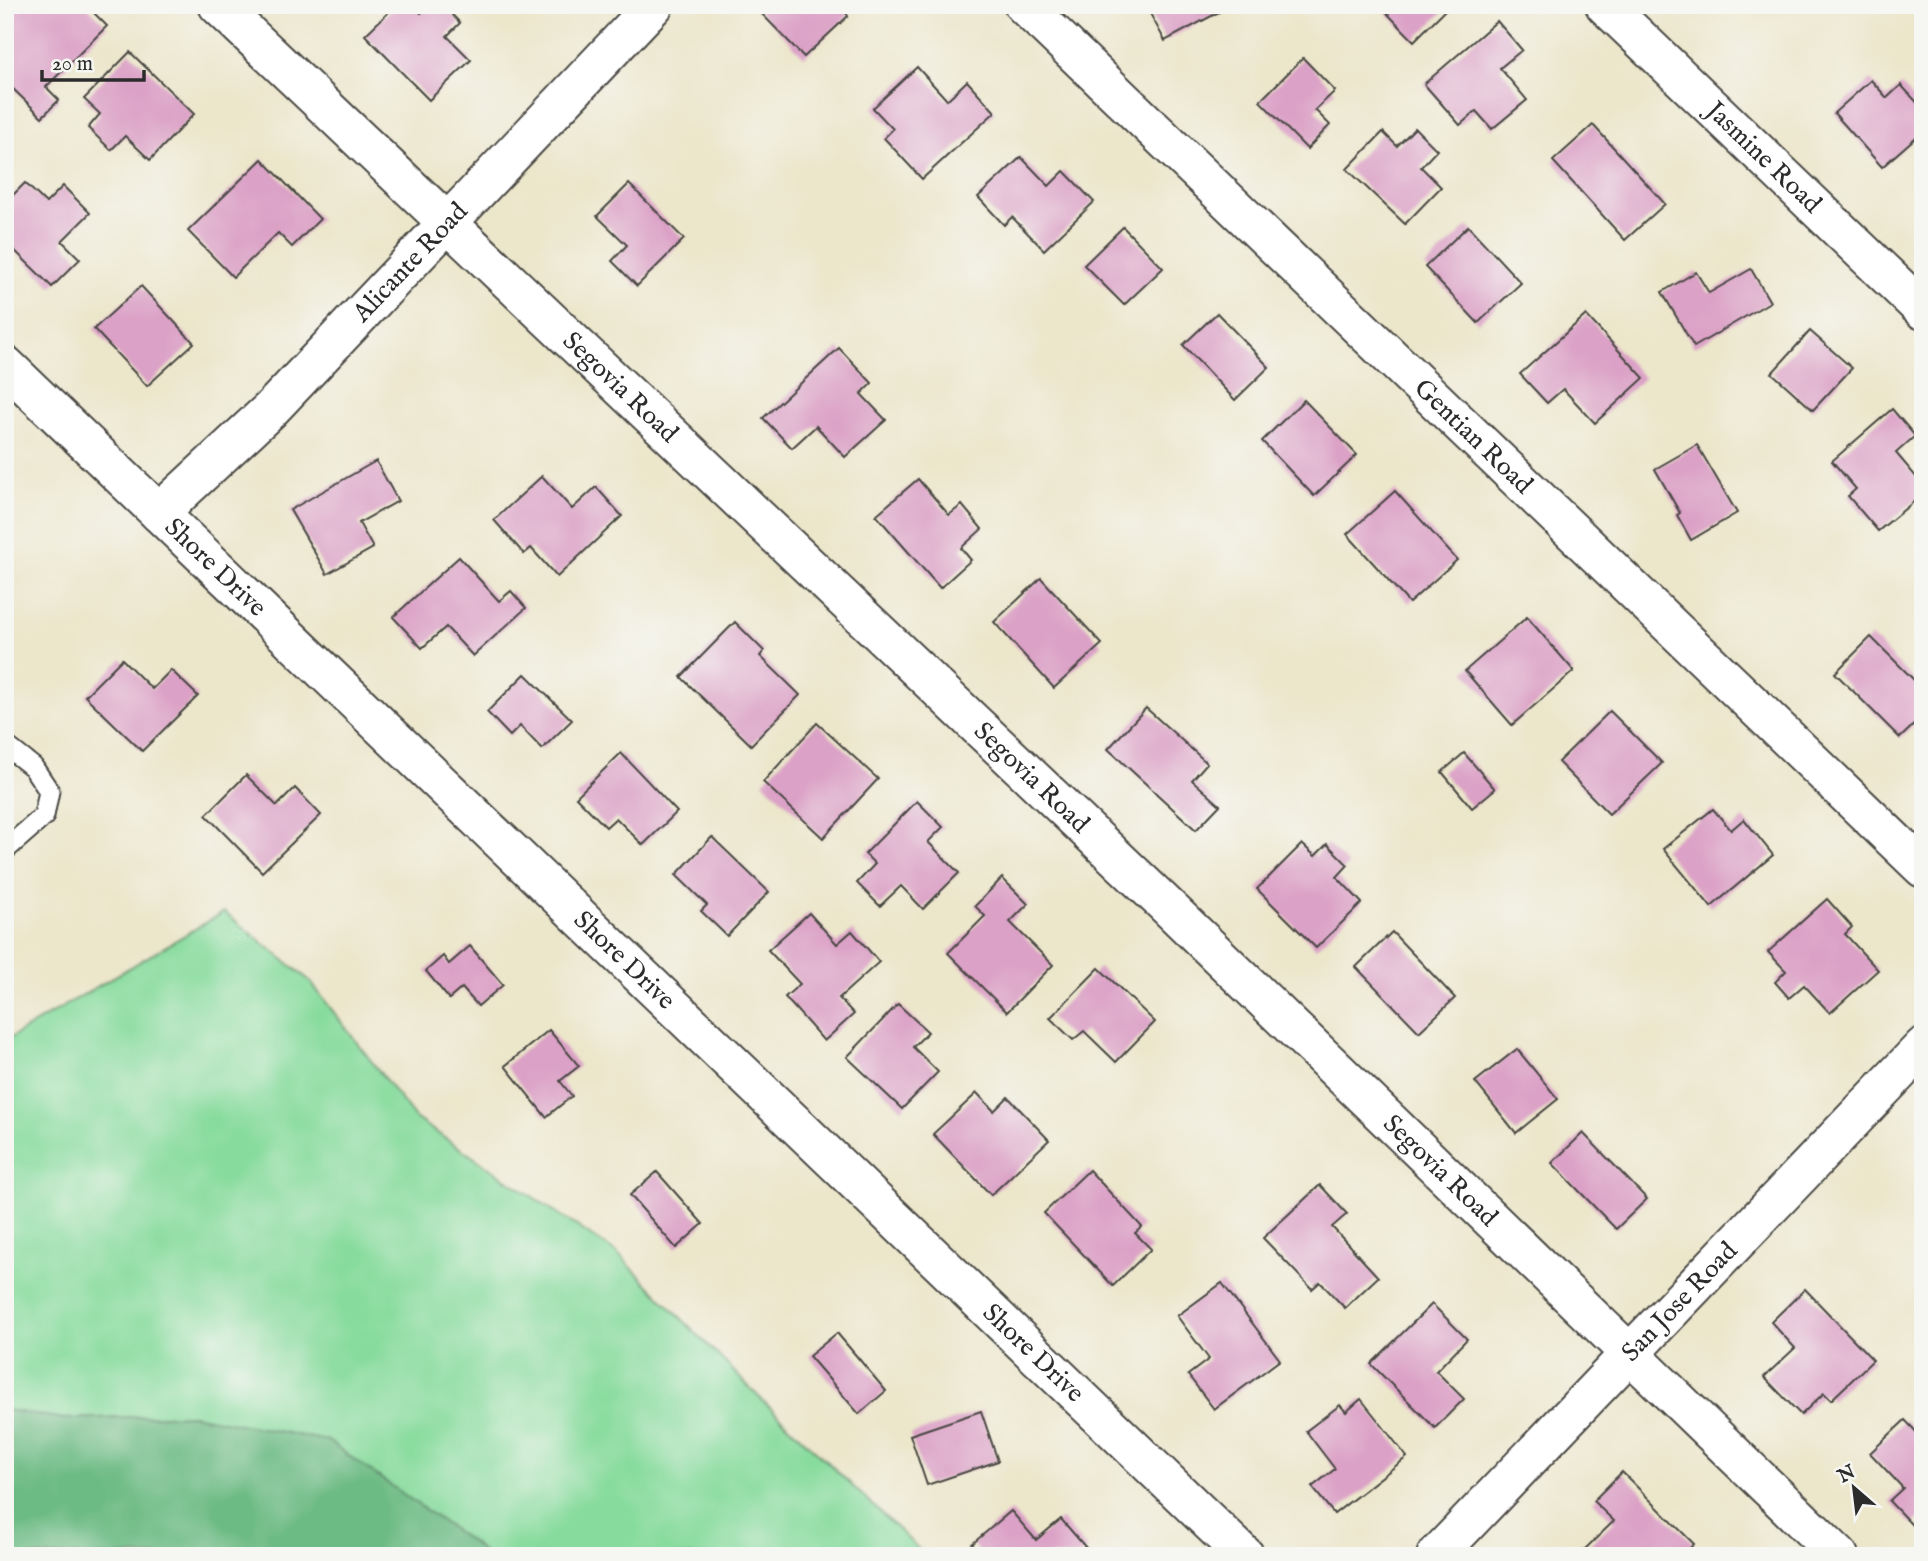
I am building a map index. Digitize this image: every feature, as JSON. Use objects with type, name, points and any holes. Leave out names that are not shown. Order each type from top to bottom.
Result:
[{"type":"street","name":"Segovia Road","points":[[218,5],[1167,906],[1839,1556]]},
{"type":"street","name":"Alicante Road","points":[[159,513],[270,410],[654,5]]},
{"type":"street","name":"Gentian Road","points":[[1024,5],[1923,869]]},
{"type":"street","name":"Jasmine Road","points":[[1605,5],[1923,310]]},
{"type":"street","name":"Shore Drive","points":[[5,365],[1245,1556]]},
{"type":"street","name":"San Jose Road","points":[[1436,1556],[1923,1047]]},
{"type":"lane","points":[[5,745],[33,766],[48,791],[44,816],[5,849]]},
{"type":"green space","points":[[224,912],[309,980],[415,1118],[617,1253],[758,1396],[926,1556],[488,1556],[471,1542],[193,1415],[65,1419],[5,1410],[5,1041]]},
{"type":"green space","points":[[5,1410],[65,1419],[193,1415],[328,1441],[488,1556],[5,1556]]},
{"type":"building","points":[[8,5],[86,5],[107,26],[46,87],[59,100],[42,117],[5,81],[5,8]]},
{"type":"building","points":[[396,5],[414,5],[421,13],[429,5],[443,5],[460,23],[447,36],[471,60],[429,100],[365,35]]},
{"type":"building","points":[[761,5],[855,5],[846,13],[848,16],[804,57],[757,9]]},
{"type":"building","points":[[1153,5],[1232,5],[1165,41],[1147,8]]},
{"type":"building","points":[[1379,5],[1450,5],[1414,41]]},
{"type":"building","points":[[1497,21],[1522,50],[1500,68],[1527,100],[1492,129],[1476,111],[1460,125],[1424,84]]},
{"type":"building","points":[[130,52],[194,114],[150,160],[125,136],[111,150],[88,128],[100,114],[84,99]]},
{"type":"building","points":[[1303,58],[1335,91],[1315,110],[1330,125],[1307,149],[1260,101]]},
{"type":"building","points":[[917,67],[947,100],[967,81],[995,112],[922,179],[884,138],[893,129],[873,108]]},
{"type":"building","points":[[1871,80],[1887,98],[1901,85],[1923,109],[1923,131],[1882,167],[1834,113]]},
{"type":"building","points":[[1593,125],[1665,204],[1625,240],[1553,161]]},
{"type":"building","points":[[1415,128],[1437,150],[1421,167],[1441,187],[1405,224],[1347,169],[1383,132],[1397,146]]},
{"type":"building","points":[[1021,157],[1049,186],[1064,171],[1094,202],[1044,250],[1012,217],[1004,225],[978,197]]},
{"type":"building","points":[[262,159],[320,219],[292,247],[278,233],[233,277],[188,231]]},
{"type":"building","points":[[25,183],[46,203],[63,186],[90,213],[62,241],[80,259],[52,287],[5,241],[5,203]]},
{"type":"building","points":[[629,184],[684,239],[637,286],[612,261],[627,245],[597,216]]},
{"type":"building","points":[[1468,226],[1521,283],[1478,323],[1425,267]]},
{"type":"building","points":[[1123,227],[1163,268],[1124,305],[1084,265]]},
{"type":"building","points":[[1751,269],[1770,302],[1694,347],[1662,292],[1696,272],[1709,293]]},
{"type":"building","points":[[141,286],[194,343],[147,386],[94,329]]},
{"type":"building","points":[[1217,313],[1269,367],[1235,400],[1183,345]]},
{"type":"building","points":[[1586,315],[1644,378],[1595,423],[1563,389],[1547,403],[1520,374]]},
{"type":"building","points":[[1810,331],[1852,368],[1813,410],[1772,373]]},
{"type":"building","points":[[839,348],[872,383],[861,394],[886,420],[845,457],[816,426],[792,448],[763,418]]},
{"type":"building","points":[[1304,400],[1357,455],[1314,496],[1262,441]]},
{"type":"building","points":[[1892,409],[1915,436],[1896,453],[1923,485],[1923,494],[1878,531],[1848,496],[1856,489],[1832,461]]},
{"type":"building","points":[[1697,445],[1737,513],[1691,540],[1677,515],[1680,513],[1655,469]]},
{"type":"building","points":[[376,461],[398,501],[359,523],[373,548],[327,574],[290,510]]},
{"type":"building","points":[[542,476],[572,509],[596,487],[622,516],[557,577],[531,548],[524,554],[494,520]]},
{"type":"building","points":[[918,479],[949,515],[962,505],[982,529],[961,548],[971,560],[940,588],[876,515]]},
{"type":"building","points":[[1395,491],[1457,560],[1409,603],[1347,534]]},
{"type":"building","points":[[459,557],[499,601],[511,591],[526,608],[473,656],[446,627],[422,648],[393,617]]},
{"type":"building","points":[[1041,578],[1102,644],[1054,688],[994,622]]},
{"type":"building","points":[[1527,617],[1574,671],[1512,725],[1465,671]]},
{"type":"building","points":[[735,622],[764,651],[760,656],[800,695],[751,745],[681,677]]},
{"type":"building","points":[[1871,637],[1923,689],[1923,716],[1900,738],[1835,673]]},
{"type":"building","points":[[122,659],[152,689],[171,670],[198,696],[142,751],[85,696]]},
{"type":"building","points":[[525,674],[572,720],[542,749],[520,726],[510,736],[487,712]]},
{"type":"building","points":[[1146,708],[1207,763],[1192,780],[1220,805],[1196,830],[1108,749]]},
{"type":"building","points":[[1610,711],[1662,763],[1609,814],[1558,762]]},
{"type":"building","points":[[817,723],[878,779],[823,838],[763,782]]},
{"type":"building","points":[[621,753],[677,812],[643,845],[616,818],[606,827],[576,797]]},
{"type":"building","points":[[1464,753],[1495,789],[1472,808],[1442,772]]},
{"type":"building","points":[[246,775],[277,806],[295,788],[321,815],[262,872],[206,815]]},
{"type":"building","points":[[917,801],[943,827],[928,842],[959,873],[923,909],[901,886],[880,906],[857,883],[875,864],[865,854]]},
{"type":"building","points":[[1713,809],[1731,830],[1744,819],[1773,855],[1711,907],[1663,849]]},
{"type":"building","points":[[712,837],[769,892],[727,936],[701,911],[707,905],[676,875]]},
{"type":"building","points":[[1302,844],[1315,856],[1327,844],[1348,865],[1337,877],[1362,903],[1316,948],[1257,889]]},
{"type":"building","points":[[1002,878],[1028,904],[1010,922],[1053,965],[1007,1012],[948,953],[985,916],[975,906]]},
{"type":"building","points":[[1827,899],[1852,927],[1845,934],[1878,970],[1830,1013],[1804,985],[1789,998],[1775,982],[1786,971],[1768,952]]},
{"type":"building","points":[[809,913],[837,944],[852,931],[879,962],[839,998],[854,1014],[824,1041],[785,997],[800,984],[768,950]]},
{"type":"building","points":[[1392,932],[1455,998],[1419,1032],[1356,967]]},
{"type":"building","points":[[470,946],[503,985],[478,1006],[462,988],[449,999],[426,971],[443,956],[449,964]]},
{"type":"building","points":[[1099,968],[1155,1022],[1116,1062],[1084,1031],[1073,1040],[1050,1018]]},
{"type":"building","points":[[898,1004],[928,1032],[913,1047],[938,1072],[902,1109],[847,1057]]},
{"type":"building","points":[[549,1030],[579,1066],[560,1081],[572,1096],[546,1117],[505,1066]]},
{"type":"building","points":[[1517,1049],[1558,1099],[1516,1133],[1475,1082]]},
{"type":"building","points":[[977,1093],[994,1111],[1008,1097],[1049,1140],[991,1195],[933,1134]]},
{"type":"building","points":[[1583,1133],[1647,1199],[1616,1229],[1552,1163]]},
{"type":"building","points":[[1089,1170],[1142,1227],[1135,1233],[1151,1249],[1113,1286],[1044,1213]]},
{"type":"building","points":[[657,1172],[703,1224],[676,1248],[630,1195]]},
{"type":"building","points":[[1320,1185],[1347,1214],[1332,1227],[1378,1277],[1345,1308],[1320,1282],[1312,1289],[1263,1238]]},
{"type":"building","points":[[1222,1283],[1280,1360],[1214,1409],[1188,1375],[1209,1359],[1177,1316]]},
{"type":"building","points":[[1805,1289],[1873,1360],[1831,1400],[1824,1393],[1801,1415],[1764,1377],[1795,1348],[1771,1322]]},
{"type":"building","points":[[1432,1304],[1467,1339],[1436,1371],[1464,1399],[1435,1428],[1371,1364]]},
{"type":"building","points":[[837,1333],[886,1391],[859,1414],[809,1356]]},
{"type":"building","points":[[1361,1399],[1407,1457],[1334,1514],[1312,1487],[1335,1469],[1306,1431],[1340,1405],[1346,1412]]},
{"type":"building","points":[[981,1411],[998,1461],[927,1485],[910,1435]]},
{"type":"building","points":[[1905,1420],[1923,1439],[1923,1515],[1912,1525],[1889,1501],[1903,1488],[1870,1453]]},
{"type":"building","points":[[1622,1472],[1694,1544],[1682,1556],[1590,1556],[1584,1550],[1614,1521],[1593,1501]]},
{"type":"building","points":[[1011,1511],[1036,1540],[1061,1519],[1087,1549],[1079,1556],[982,1556],[972,1544]]}]
